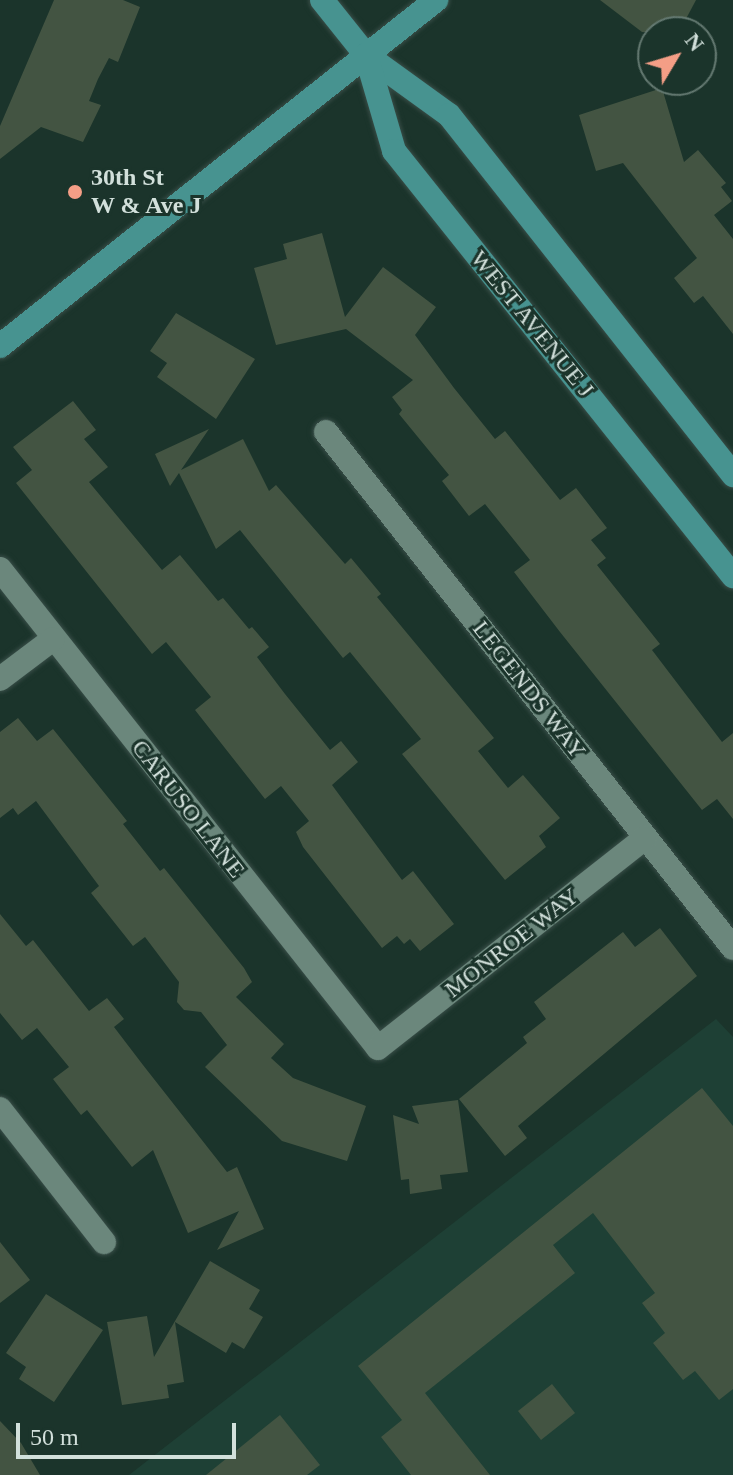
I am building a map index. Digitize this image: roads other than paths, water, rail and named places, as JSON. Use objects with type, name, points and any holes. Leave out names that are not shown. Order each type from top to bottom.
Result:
[{"type":"main road","name":"WEST AVENUE J","points":[[322,0],[366,55],[449,115],[733,475]]},
{"type":"main road","points":[[0,346],[436,0]]},
{"type":"main road","name":"WEST AVENUE J","points":[[366,55],[394,151],[733,576]]},
{"type":"street","name":"LEGENDS WAY","points":[[326,432],[733,948]]},
{"type":"street","name":"CARUSO LANE","points":[[0,569],[378,1048]]},
{"type":"street","points":[[0,679],[53,639]]},
{"type":"street","name":"MONROE WAY","points":[[378,1048],[645,838]]},
{"type":"street","points":[[0,1109],[104,1242]]},
{"type":"place","name":"30th St W & Ave J","points":[[75,192]]}]
